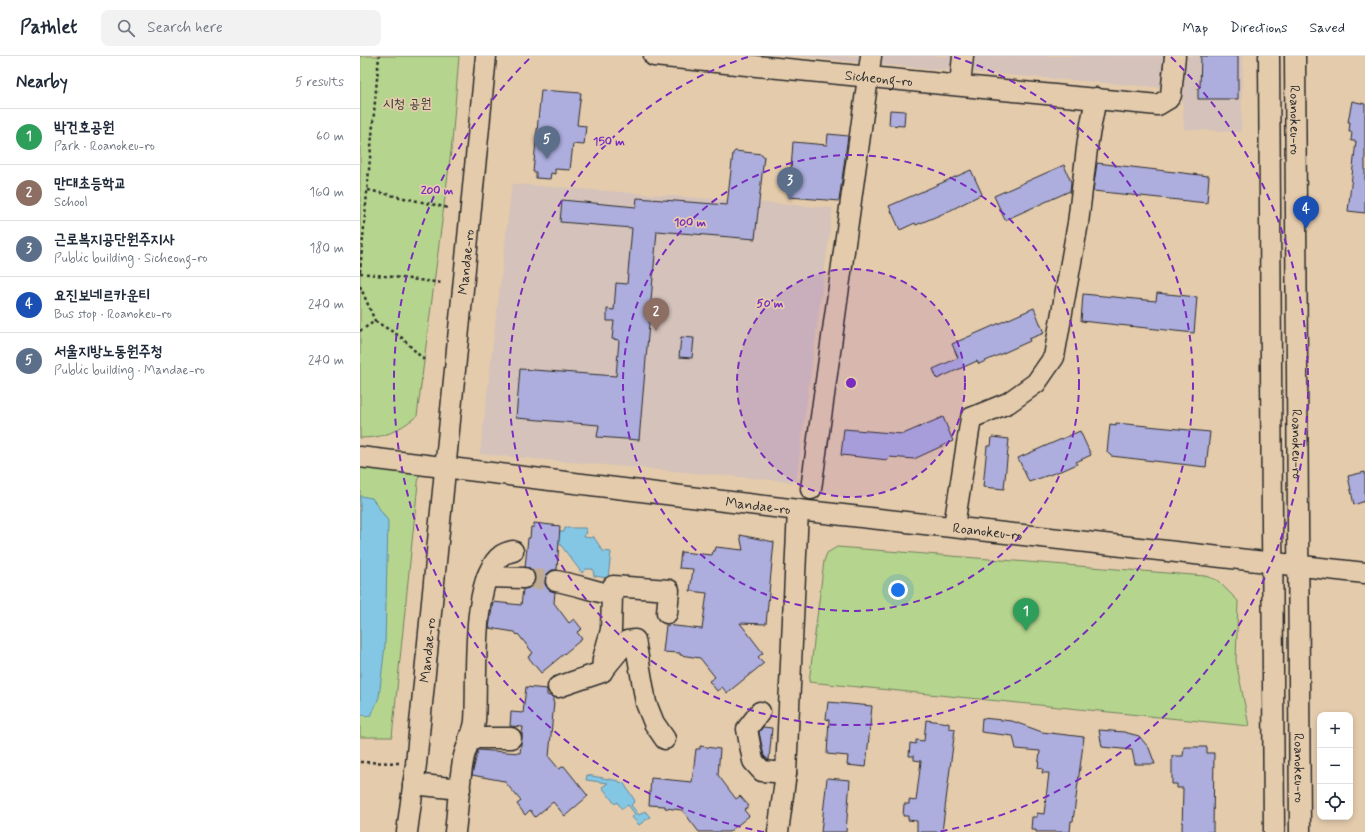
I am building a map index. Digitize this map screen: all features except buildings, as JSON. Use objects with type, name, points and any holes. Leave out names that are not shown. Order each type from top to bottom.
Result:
[{"type":"street","name":"Mandae-ro","points":[[407,832],[416,764],[486,56]]},
{"type":"street","name":"Sicheong-ro","points":[[654,56],[775,62],[869,76],[1158,105],[1168,100],[1171,95],[1175,56]]},
{"type":"street","points":[[810,489],[871,56]]},
{"type":"street","points":[[960,85],[963,56]]},
{"type":"street","name":"Roanokeu-ro","points":[[1269,56],[1271,564],[1274,832]]},
{"type":"street","name":"Roanokeu-ro","points":[[1295,56],[1300,832]]},
{"type":"street","points":[[954,526],[971,418],[1008,402],[1036,383],[1054,357],[1078,223],[1088,140],[1096,98]]},
{"type":"street","points":[[360,457],[445,467]]},
{"type":"street","name":"Mandae-ro","points":[[445,467],[798,510],[786,773],[778,832]]},
{"type":"street","name":"Roanokeu-ro","points":[[798,510],[954,526],[1271,564]]},
{"type":"street","points":[[454,832],[464,758],[469,738],[475,723],[475,674],[481,598],[488,577],[501,556],[513,550]]},
{"type":"street","points":[[1271,564],[1365,573]]},
{"type":"street","points":[[488,577],[524,578]]},
{"type":"street","points":[[556,581],[570,583],[592,591],[612,595]]},
{"type":"street","points":[[602,672],[603,659],[611,630],[613,586],[669,590],[667,613]]},
{"type":"street","points":[[558,687],[602,672],[627,641],[635,640],[646,703],[654,723],[665,739]]},
{"type":"street","points":[[760,712],[747,729],[753,761],[762,771],[786,773]]},
{"type":"street","points":[[469,738],[511,738]]},
{"type":"street","points":[[413,784],[460,788]]},
{"type":"path","points":[[379,56],[360,273],[443,284]]},
{"type":"path","points":[[368,190],[449,208]]},
{"type":"path","points":[[360,286],[375,321],[401,337],[424,360]]},
{"type":"path","points":[[360,331],[375,321]]},
{"type":"path","points":[[360,762],[416,764]]},
{"type":"shaded area","points":[[798,56],[1243,56],[1241,132],[1184,129],[1182,89],[873,64]]},
{"type":"shaded area","points":[[512,184],[833,208],[796,482],[480,454]]},
{"type":"green space","name":"시청 공원","points":[[360,56],[459,56],[452,143],[417,416],[391,433],[369,438],[360,438]]},
{"type":"green space","points":[[360,460],[420,464],[392,737],[360,737]]},
{"type":"green space","points":[[837,547],[1205,576],[1217,580],[1238,601],[1236,661],[1249,726],[809,682],[824,561],[827,553]]},
{"type":"water","points":[[360,496],[372,498],[388,521],[385,645],[379,697],[371,716],[360,715]]},
{"type":"water","points":[[565,528],[585,528],[587,533],[584,537],[591,538],[593,536],[603,551],[611,552],[608,578],[594,576],[593,569],[586,569],[582,573],[550,531],[564,532]]},
{"type":"water","points":[[587,775],[619,781],[621,784],[623,782],[635,801],[631,805],[639,815],[645,811],[650,817],[639,825],[632,817],[635,814],[628,805],[622,809],[617,802],[615,804],[602,787],[608,783],[586,780]]},
{"type":"tunnel","points":[[524,578],[556,581]]},
{"type":"place","name":"서울지방노동원주청","points":[[547,159]]},
{"type":"place","name":"근로복지공단원주지사","points":[[790,200]]},
{"type":"place","name":"요진보네르카운티","points":[[1306,229]]},
{"type":"place","name":"만대초등학교","points":[[656,331]]},
{"type":"place","name":"박건호공원","points":[[1026,631]]}]
